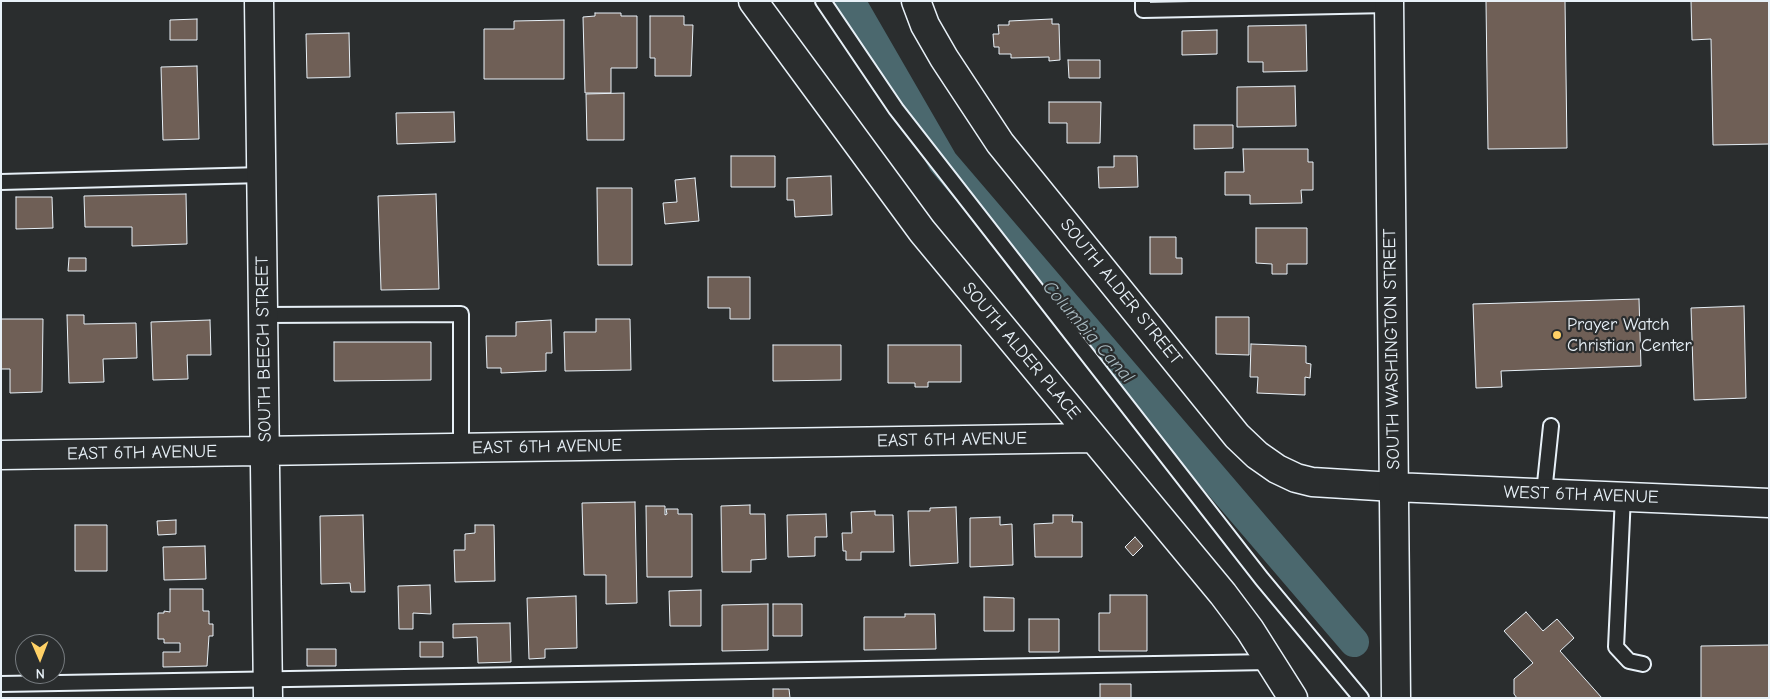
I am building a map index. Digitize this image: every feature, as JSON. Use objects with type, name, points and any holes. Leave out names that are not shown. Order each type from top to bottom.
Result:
[{"type":"street","name":"SOUTH BEECH STREET","points":[[259,1],[268,689]]},
{"type":"street","name":"SOUTH ALDER PLACE","points":[[753,1],[922,231],[1250,630],[1293,698]]},
{"type":"street","name":"SOUTH ALDER STREET","points":[[916,1],[925,25],[944,58],[1000,143],[1237,436],[1257,455],[1277,470],[1296,478],[1312,482],[1394,487]]},
{"type":"street","name":"SOUTH WASHINGTON STREET","points":[[1389,3],[1396,698]]},
{"type":"street","name":"EAST 6TH AVENUE","points":[[1,455],[1093,438]]},
{"type":"street","name":"WEST 6TH AVENUE","points":[[1394,487],[1769,503]]},
{"type":"lane","points":[[823,1],[896,109],[1262,579],[1361,698]]},
{"type":"lane","points":[[1143,1],[1143,10],[1389,3]]},
{"type":"lane","points":[[1,182],[262,175]]},
{"type":"lane","points":[[264,315],[461,314],[461,448]]},
{"type":"lane","points":[[1544,493],[1551,426]]},
{"type":"lane","points":[[1623,496],[1616,647],[1629,661],[1643,664]]},
{"type":"lane","points":[[1,684],[268,689],[1270,662]]},
{"type":"building","points":[[1486,1],[1565,1],[1567,148],[1488,149]]},
{"type":"building","points":[[1691,1],[1769,1],[1769,144],[1713,145],[1711,39],[1692,40]]},
{"type":"building","points":[[595,13],[621,13],[621,16],[637,16],[637,68],[611,68],[611,93],[585,93],[583,17],[595,16]]},
{"type":"building","points":[[650,16],[684,16],[684,25],[693,25],[691,76],[655,76],[655,58],[650,58]]},
{"type":"building","points":[[197,19],[197,40],[170,40],[170,20]]},
{"type":"building","points":[[1052,19],[1052,24],[1059,24],[1060,60],[1049,61],[1049,57],[1011,58],[1011,54],[999,54],[999,47],[994,47],[993,34],[999,34],[998,25],[1009,25],[1009,21]]},
{"type":"building","points":[[564,20],[564,79],[484,79],[484,29],[514,29],[514,21]]},
{"type":"building","points":[[1306,25],[1307,71],[1263,72],[1263,62],[1248,62],[1248,26]]},
{"type":"building","points":[[1217,30],[1217,54],[1182,55],[1182,31]]},
{"type":"building","points":[[349,33],[350,77],[307,78],[306,34]]},
{"type":"building","points":[[1068,60],[1100,60],[1100,78],[1069,78]]},
{"type":"building","points":[[197,66],[199,139],[163,140],[161,67]]},
{"type":"building","points":[[1295,86],[1296,126],[1237,127],[1237,87]]},
{"type":"building","points":[[624,93],[624,140],[587,140],[586,94]]},
{"type":"building","points":[[1049,102],[1101,102],[1100,143],[1067,143],[1067,123],[1049,123]]},
{"type":"building","points":[[454,112],[455,142],[397,144],[396,113]]},
{"type":"building","points":[[1194,125],[1233,125],[1233,148],[1194,149]]},
{"type":"building","points":[[1243,149],[1308,149],[1308,162],[1313,162],[1313,190],[1301,190],[1302,203],[1250,204],[1250,195],[1225,195],[1225,172],[1244,172]]},
{"type":"building","points":[[731,156],[775,156],[775,187],[731,187]]},
{"type":"building","points":[[1114,156],[1137,156],[1138,187],[1099,188],[1098,167],[1114,167]]},
{"type":"building","points":[[831,176],[832,215],[795,217],[794,200],[787,200],[787,178]]},
{"type":"building","points":[[695,178],[699,221],[665,224],[663,203],[677,202],[675,180]]},
{"type":"building","points":[[597,188],[632,188],[632,265],[598,265]]},
{"type":"building","points":[[186,194],[187,244],[132,246],[132,227],[85,227],[84,196]]},
{"type":"building","points":[[436,194],[439,289],[381,290],[378,196]]},
{"type":"building","points":[[16,197],[52,197],[53,228],[16,229]]},
{"type":"building","points":[[1256,228],[1307,228],[1307,264],[1287,264],[1287,274],[1272,274],[1272,264],[1256,263]]},
{"type":"building","points":[[1150,237],[1176,237],[1176,258],[1182,258],[1182,274],[1150,274]]},
{"type":"building","points":[[69,258],[86,258],[86,271],[68,271]]},
{"type":"building","points":[[708,277],[750,277],[750,319],[730,319],[730,308],[708,308]]},
{"type":"building","name":"Prayer Watch Christian Center","points":[[1639,299],[1641,366],[1501,371],[1502,387],[1476,388],[1473,304]]},
{"type":"building","points":[[1744,306],[1746,398],[1694,400],[1691,308]]},
{"type":"building","points":[[67,315],[84,315],[84,324],[136,323],[137,358],[103,359],[104,382],[69,383]]},
{"type":"building","points":[[1216,317],[1249,317],[1249,355],[1216,354]]},
{"type":"building","points":[[1,319],[43,319],[42,392],[10,393],[10,369],[1,369]]},
{"type":"building","points":[[596,319],[630,319],[631,370],[565,371],[564,332],[596,332]]},
{"type":"building","points":[[210,320],[211,355],[187,355],[188,379],[153,380],[151,322]]},
{"type":"building","points":[[551,320],[552,353],[546,353],[546,371],[501,373],[501,368],[487,368],[486,336],[516,336],[516,322]]},
{"type":"building","points":[[334,342],[431,342],[431,380],[334,381]]},
{"type":"building","points":[[1251,344],[1306,346],[1306,363],[1311,364],[1310,378],[1305,377],[1305,395],[1257,393],[1258,377],[1250,377]]},
{"type":"building","points":[[773,345],[841,345],[841,380],[773,381]]},
{"type":"building","points":[[888,345],[961,345],[961,382],[928,382],[928,387],[915,387],[915,383],[888,383]]},
{"type":"building","points":[[635,502],[637,603],[606,604],[606,575],[584,575],[582,503]]},
{"type":"building","points":[[750,505],[750,514],[765,514],[766,559],[751,560],[751,572],[722,572],[721,506]]},
{"type":"building","points":[[646,506],[665,506],[665,515],[667,514],[666,509],[678,509],[678,514],[692,514],[692,577],[647,577]]},
{"type":"building","points":[[956,507],[958,563],[910,566],[908,511],[930,511],[930,508]]},
{"type":"building","points":[[875,511],[875,515],[893,515],[894,552],[861,552],[861,560],[846,560],[846,551],[843,551],[842,533],[852,533],[851,512]]},
{"type":"building","points":[[826,514],[827,537],[815,537],[815,556],[788,557],[787,515]]},
{"type":"building","points":[[363,515],[365,592],[351,592],[350,583],[321,584],[320,516]]},
{"type":"building","points":[[1053,515],[1073,515],[1072,522],[1082,522],[1082,557],[1035,557],[1034,524],[1053,523]]},
{"type":"building","points":[[1000,517],[1000,525],[1012,524],[1013,565],[970,567],[970,518]]},
{"type":"building","points":[[176,520],[176,534],[158,535],[157,521]]},
{"type":"building","points":[[75,525],[107,525],[107,571],[75,571]]},
{"type":"building","points":[[475,525],[494,525],[495,581],[455,582],[454,550],[465,550],[465,534],[475,533]]},
{"type":"building","points":[[1135,537],[1143,546],[1133,556],[1125,547]]},
{"type":"building","points":[[205,546],[206,579],[164,580],[163,547]]},
{"type":"building","points":[[430,585],[431,614],[413,613],[413,629],[399,629],[398,586]]},
{"type":"building","points":[[170,589],[203,589],[203,611],[209,611],[209,624],[213,624],[213,636],[209,636],[207,666],[163,667],[163,652],[180,652],[180,643],[164,643],[164,639],[158,639],[158,613],[170,612]]},
{"type":"building","points":[[701,590],[701,626],[670,626],[669,591]]},
{"type":"building","points":[[1110,595],[1147,595],[1147,651],[1099,651],[1099,613],[1110,613]]},
{"type":"building","points":[[576,596],[577,648],[545,649],[545,658],[529,659],[527,598]]},
{"type":"building","points":[[984,597],[1014,598],[1014,631],[984,631]]},
{"type":"building","points":[[768,604],[768,650],[722,651],[722,605]]},
{"type":"building","points":[[773,604],[802,604],[802,636],[773,636]]},
{"type":"building","points":[[1526,612],[1543,631],[1557,619],[1574,638],[1560,651],[1602,698],[1517,698],[1514,694],[1514,679],[1533,663],[1504,631]]},
{"type":"building","points":[[905,614],[935,614],[936,649],[864,650],[864,617],[905,617]]},
{"type":"building","points":[[1029,619],[1059,619],[1059,652],[1029,652]]},
{"type":"building","points":[[510,623],[511,662],[478,663],[477,637],[453,638],[453,624]]},
{"type":"building","points":[[420,642],[443,642],[443,657],[420,657]]},
{"type":"building","points":[[1769,645],[1769,698],[1701,698],[1701,646]]},
{"type":"building","points":[[307,649],[336,649],[336,666],[307,666]]},
{"type":"building","points":[[1100,684],[1131,684],[1131,698],[1100,698]]},
{"type":"building","points":[[773,689],[789,689],[790,698],[773,698]]},
{"type":"waterway","name":"Columbia Canal","points":[[850,1],[943,162],[1354,642]]},
{"type":"place","name":"Prayer Watch Christian Center","points":[[1557,335]]}]
